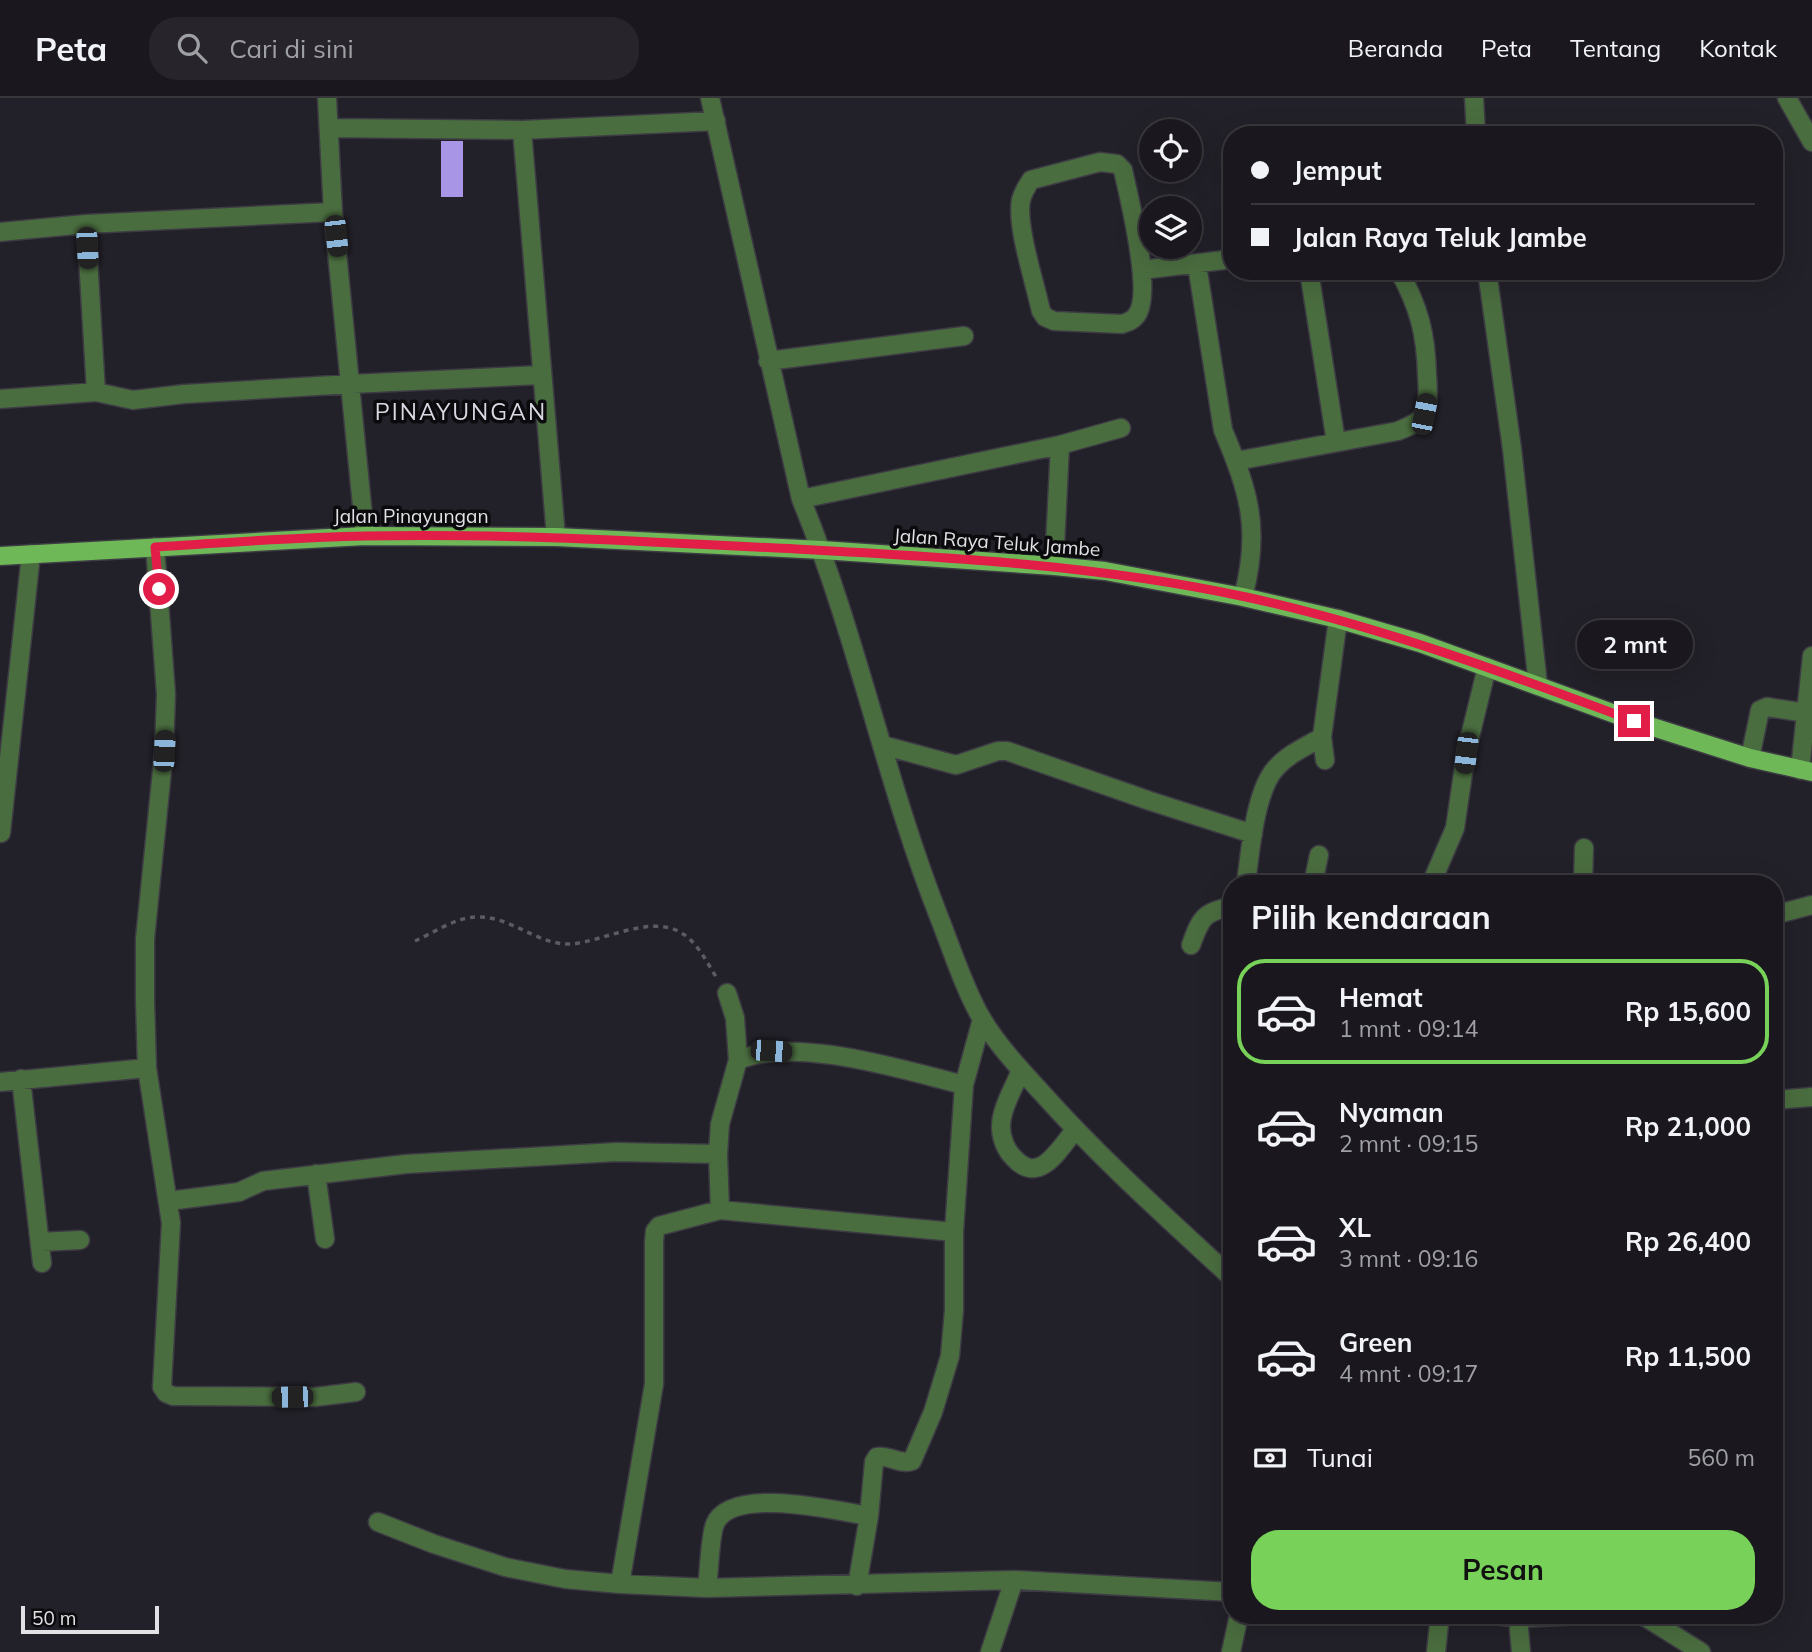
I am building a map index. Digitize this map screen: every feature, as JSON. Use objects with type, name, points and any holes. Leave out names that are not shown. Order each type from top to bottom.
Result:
[{"type":"main road","name":"Jalan Pinayungan","points":[[0,556],[365,536],[556,537],[822,550]]},
{"type":"main road","name":"Jalan Raya Teluk Jambe","points":[[822,550],[1105,571],[1243,597],[1338,619],[1420,643],[1634,721],[1750,758],[1806,771]]},
{"type":"street","points":[[327,98],[333,212],[365,536]]},
{"type":"street","points":[[710,98],[801,499],[822,550],[882,745],[897,803],[925,880],[982,1019],[1021,1070],[1074,1129],[1223,1270]]},
{"type":"street","points":[[1474,98],[1476,126]]},
{"type":"street","points":[[1787,98],[1810,134]]},
{"type":"street","points":[[330,128],[522,130],[716,121]]},
{"type":"street","points":[[522,130],[556,537]]},
{"type":"street","points":[[1100,162],[1117,164],[1123,170],[1142,270],[1141,306],[1138,315],[1130,322],[1065,322],[1045,317],[1041,311],[1021,219],[1021,201],[1031,180],[1100,162]]},
{"type":"street","points":[[0,232],[86,224],[333,212]]},
{"type":"street","points":[[86,224],[96,393]]},
{"type":"street","points":[[1142,270],[1223,261]]},
{"type":"street","points":[[1197,265],[1223,430],[1248,494],[1252,522],[1253,552],[1243,597]]},
{"type":"street","points":[[1310,280],[1336,442]]},
{"type":"street","points":[[1236,461],[1398,431],[1419,420],[1424,414],[1428,395],[1426,343],[1423,323],[1403,280]]},
{"type":"street","points":[[1489,280],[1512,449],[1538,685]]},
{"type":"street","points":[[768,361],[964,335]]},
{"type":"street","points":[[0,399],[96,393],[133,400],[184,394],[541,375]]},
{"type":"street","points":[[801,499],[1060,445],[1121,428]]},
{"type":"street","points":[[1054,566],[1060,445]]},
{"type":"street","points":[[155,547],[166,694],[164,751],[145,939],[145,1000],[147,1068],[171,1223],[162,1387],[166,1393],[173,1396],[315,1397],[356,1392]]},
{"type":"street","points":[[1,833],[31,554]]},
{"type":"street","points":[[1325,760],[1322,737],[1338,619]]},
{"type":"street","points":[[1806,771],[1812,656]]},
{"type":"street","points":[[1435,875],[1455,828],[1466,753],[1487,667]]},
{"type":"street","points":[[1750,758],[1760,710],[1767,707],[1807,713]]},
{"type":"street","points":[[1247,875],[1264,786],[1276,768],[1322,737]]},
{"type":"street","points":[[882,745],[957,765],[998,751],[1007,751],[1253,834]]},
{"type":"street","points":[[1583,875],[1584,848]]},
{"type":"street","points":[[1315,875],[1319,855]]},
{"type":"street","points":[[1783,913],[1812,905]]},
{"type":"street","points":[[1191,945],[1199,922],[1223,909]]},
{"type":"street","points":[[720,1210],[720,1124],[738,1060],[735,1018],[727,993]]},
{"type":"street","points":[[857,1586],[869,1516],[874,1462],[877,1457],[906,1463],[912,1461],[933,1412],[950,1356],[954,1310],[954,1232],[964,1085],[982,1019]]},
{"type":"street","points":[[738,1060],[771,1051],[835,1056],[964,1085]]},
{"type":"street","points":[[0,1082],[147,1068]]},
{"type":"street","points":[[1021,1070],[1003,1112],[1001,1129],[1011,1155],[1021,1165],[1032,1169],[1042,1166],[1074,1129]]},
{"type":"street","points":[[21,1079],[42,1263]]},
{"type":"street","points":[[1783,1099],[1812,1097]]},
{"type":"street","points":[[169,1201],[239,1192],[263,1181],[406,1164],[615,1152],[718,1154]]},
{"type":"street","points":[[316,1174],[325,1239]]},
{"type":"street","points":[[620,1584],[654,1384],[655,1231],[659,1226],[720,1210],[954,1232]]},
{"type":"street","points":[[40,1242],[80,1240]]},
{"type":"street","points":[[707,1588],[715,1522],[727,1511],[754,1503],[787,1503],[869,1516]]},
{"type":"street","points":[[378,1522],[505,1567],[565,1579],[620,1584],[707,1588],[1014,1580],[1223,1592]]},
{"type":"street","points":[[990,1652],[1014,1580]]},
{"type":"street","points":[[1231,1652],[1237,1624]]},
{"type":"street","points":[[1436,1652],[1439,1624]]},
{"type":"street","points":[[1519,1624],[1521,1652]]},
{"type":"street","points":[[1656,1624],[1701,1652]]},
{"type":"path","points":[[415,941],[458,921],[474,917],[514,925],[555,943],[573,944],[642,928],[661,927],[677,930],[690,939],[727,993]]},
{"type":"building","points":[[441,141],[463,141],[463,197],[441,197]]},
{"type":"district","name":"PINAYUNGAN","points":[[461,412]]},
{"type":"route","points":[[159,589],[155,547],[365,536],[556,537],[822,550],[1054,566],[1105,571],[1243,597],[1338,619],[1420,643],[1634,721]]}]
